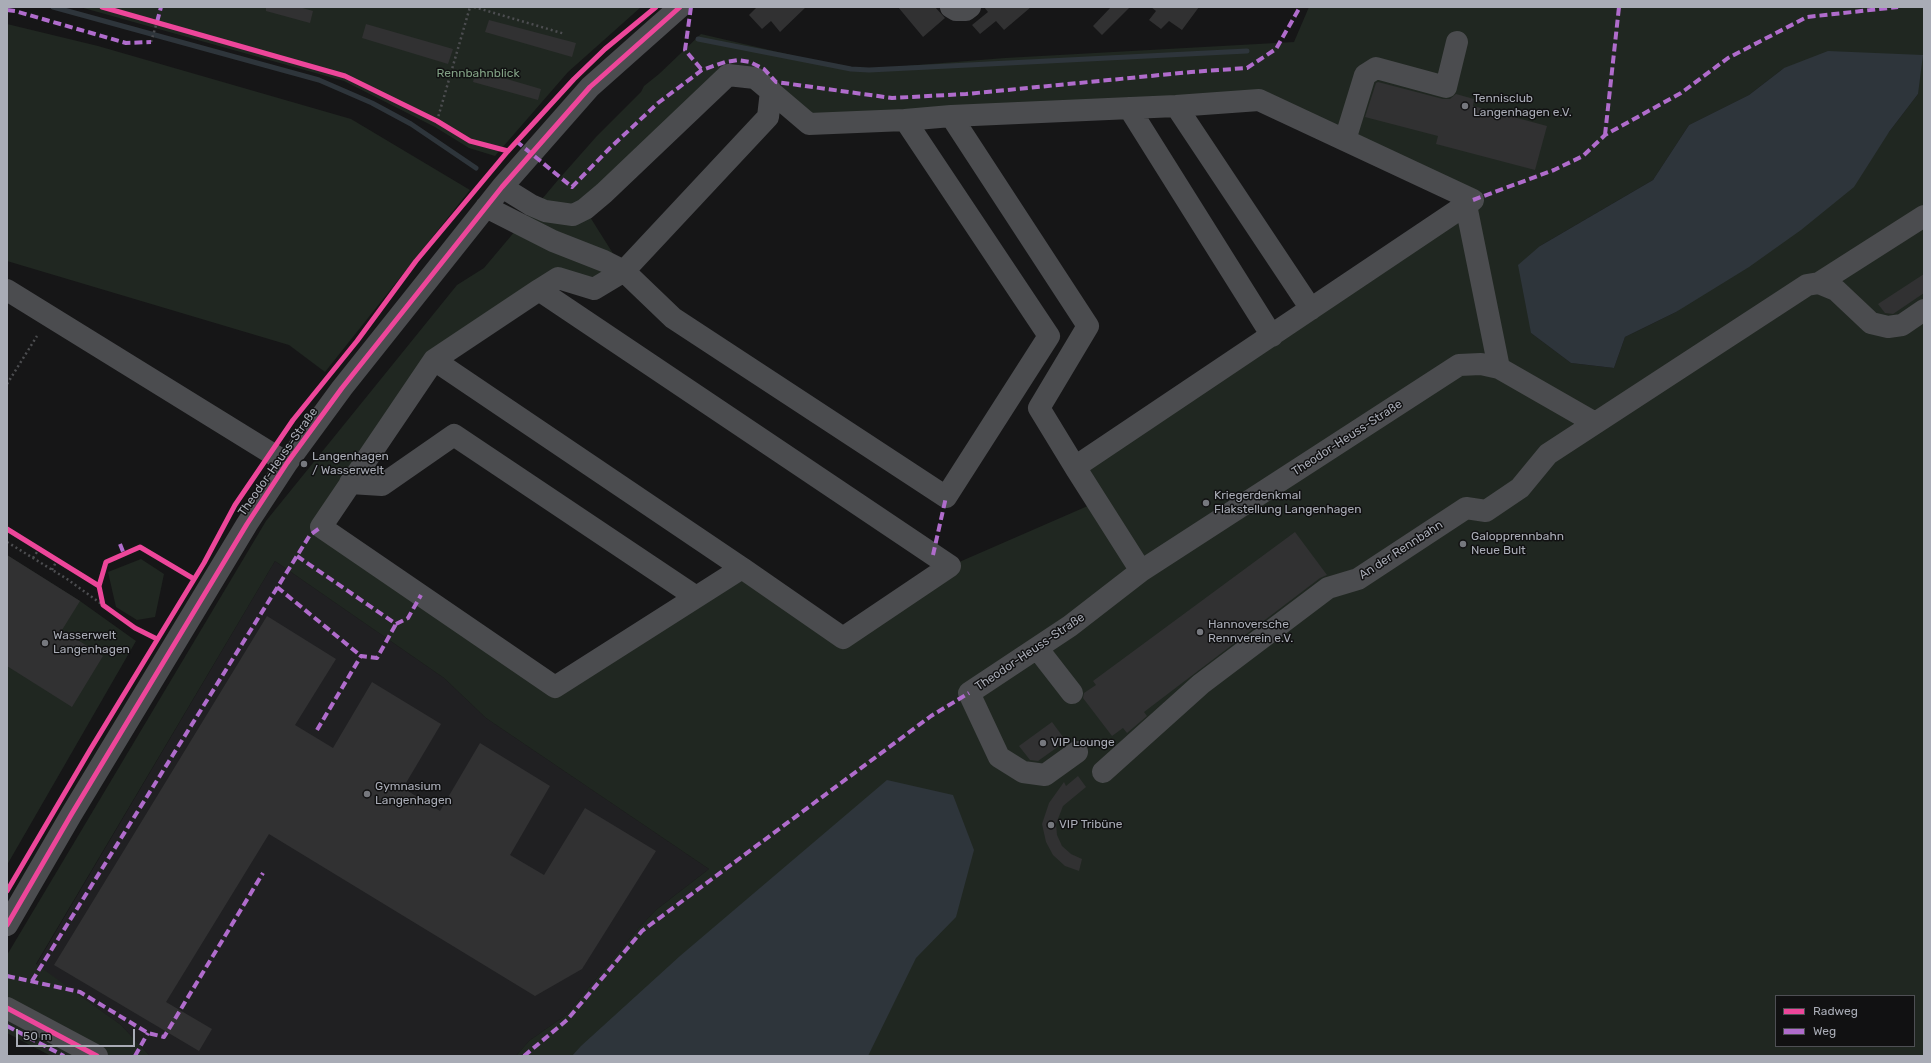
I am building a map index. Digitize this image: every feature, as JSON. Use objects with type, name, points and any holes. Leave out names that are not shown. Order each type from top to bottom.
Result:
[{"type":"street","name":"Theodor-Heuss-Straße","points":[[7,925],[71,815],[246,524],[287,463],[342,388],[502,187],[590,87],[680,7]]},
{"type":"street","points":[[952,7],[956,10],[966,10],[970,7]]},
{"type":"street","points":[[1345,140],[1364,75],[1376,68],[1446,87],[1457,42]]},
{"type":"street","points":[[502,187],[531,205],[546,211],[573,215],[585,209],[604,193],[728,74],[755,78],[809,124],[1176,106],[1259,100],[1473,200],[1075,468]]},
{"type":"street","points":[[742,568],[555,687],[321,527],[434,360],[558,278],[594,289],[624,271],[768,117],[771,91]]},
{"type":"street","points":[[1176,106],[1311,310]]},
{"type":"street","points":[[1129,108],[1272,336]]},
{"type":"street","points":[[951,116],[1088,326],[1039,408]]},
{"type":"street","points":[[486,207],[553,241],[604,261],[624,271],[673,318],[946,497],[1049,336],[905,120]]},
{"type":"street","points":[[1466,205],[1498,368]]},
{"type":"street","name":"An der Rennbahn","points":[[1103,772],[1201,684],[1328,588],[1358,579],[1466,508],[1486,511],[1520,488],[1548,454],[1595,422],[1807,285],[1820,283],[1924,216]]},
{"type":"street","points":[[1820,283],[1836,290],[1871,323],[1888,327],[1902,325],[1924,310]]},
{"type":"street","points":[[7,290],[287,463]]},
{"type":"street","points":[[434,360],[843,638],[950,566],[539,290]]},
{"type":"street","name":"Theodor-Heuss-Straße","points":[[1077,752],[1045,774],[1023,772],[999,757],[969,693],[1070,626],[1141,571],[1458,365],[1481,364],[1498,368],[1595,422]]},
{"type":"street","points":[[1008,400],[1039,408],[1075,468],[1141,571]]},
{"type":"street","points":[[350,483],[382,485],[454,435],[696,597]]},
{"type":"street","points":[[1037,648],[1072,693]]},
{"type":"street","points":[[7,1008],[97,1056]]},
{"type":"path","points":[[438,121],[470,7]]},
{"type":"path","points":[[474,7],[565,34]]},
{"type":"path","points":[[151,42],[157,22]]},
{"type":"path","points":[[7,384],[37,336]]},
{"type":"path","points":[[7,542],[103,604]]},
{"type":"path","points":[[33,558],[39,549]]},
{"type":"path","points":[[52,570],[57,560]]},
{"type":"shaded area","points":[[1828,51],[1923,55],[1918,94],[1889,132],[1854,187],[1801,230],[1749,267],[1676,312],[1625,337],[1614,368],[1571,363],[1531,333],[1518,265],[1540,246],[1653,180],[1689,125],[1749,95],[1784,68]]},
{"type":"shaded area","name":"Gymnasium Langenhagen","points":[[275,561],[444,678],[486,718],[709,869],[656,910],[637,930],[566,1015],[529,1041],[516,1056],[150,1056],[121,1025],[36,965]]},
{"type":"shaded area","points":[[887,780],[953,795],[974,850],[956,917],[916,958],[868,1056],[572,1056],[581,1046],[680,956]]},
{"type":"green space","name":"Rennbahnblick","points":[[80,7],[641,7],[568,72],[495,156],[469,148],[435,127],[344,81]]},
{"type":"green space","name":"Galopprennbahn Neue Bult","points":[[1309,7],[1924,7],[1924,1056],[516,1056],[529,1041],[566,1015],[637,930],[656,910],[709,869],[486,718],[444,678],[275,561],[36,964],[121,1025],[150,1056],[51,1056],[7,1033],[7,955],[266,521],[457,285],[484,268],[558,180],[596,137],[641,92],[644,86],[659,74],[701,34],[855,70],[1005,58],[1294,42]],"holes":[[[1784,68],[1918,94],[1889,132],[1676,312],[1625,337],[1614,368],[1571,363],[1531,333],[1540,246],[1653,180],[1689,125],[1749,95]],[[728,75],[809,124],[1259,100],[1473,200],[1075,467],[1106,498],[950,566],[843,638],[742,568],[555,687],[321,527],[434,360],[558,278],[594,289],[624,271],[585,209]]]},
{"type":"green space","points":[[7,24],[98,46],[351,119],[470,190],[325,372],[289,345],[7,261]]},
{"type":"green space","name":"Wasserwelt Langenhagen","points":[[7,555],[80,601],[136,641],[7,865]]},
{"type":"green space","points":[[141,559],[164,574],[155,617],[137,620],[116,607],[108,572]]},
{"type":"building","points":[[266,7],[299,7],[313,11],[310,23],[266,11]]},
{"type":"building","points":[[757,7],[806,7],[780,32],[771,21],[762,29],[749,15]]},
{"type":"building","points":[[898,7],[935,7],[945,18],[923,37]]},
{"type":"building","points":[[984,7],[1031,7],[1004,30],[996,21],[980,34],[972,25],[988,12]]},
{"type":"building","points":[[1111,7],[1130,7],[1102,35],[1093,26]]},
{"type":"building","points":[[1151,7],[1199,7],[1182,30],[1169,21],[1161,29],[1149,20],[1156,11]]},
{"type":"building","points":[[489,20],[576,43],[572,57],[485,32]]},
{"type":"building","points":[[366,24],[453,49],[448,64],[362,38]]},
{"type":"building","points":[[476,70],[541,89],[538,100],[473,82]]},
{"type":"building","points":[[1378,82],[1443,99],[1450,99],[1456,94],[1474,99],[1473,106],[1547,126],[1535,170],[1436,144],[1438,136],[1365,117],[1376,83]]},
{"type":"building","points":[[1924,274],[1924,293],[1893,314],[1885,313],[1878,304]]},
{"type":"building","name":"Hannoversche Rennverein e.V.","points":[[1295,532],[1327,575],[1320,578],[1144,712],[1147,716],[1127,733],[1123,728],[1112,736],[1083,698],[1084,693],[1096,685],[1093,681]]},
{"type":"building","name":"Wasserwelt Langenhagen","points":[[7,555],[80,601],[62,630],[103,656],[72,707],[7,666]]},
{"type":"building","points":[[267,616],[336,659],[295,725],[333,748],[372,682],[441,724],[403,788],[440,811],[480,743],[550,786],[510,855],[544,875],[585,808],[656,851],[582,969],[535,996],[269,834],[166,1002],[212,1029],[199,1051],[54,965]]},
{"type":"building","name":"VIP Lounge","points":[[1052,722],[1066,741],[1038,761],[1030,760],[1019,746]]},
{"type":"building","name":"VIP Tribüne","points":[[1078,776],[1086,787],[1063,806],[1056,824],[1057,835],[1062,846],[1071,854],[1082,859],[1079,871],[1065,866],[1053,855],[1046,842],[1042,824],[1049,803],[1064,782],[1066,786]]},
{"type":"waterway","points":[[53,7],[319,80],[372,103],[411,124],[476,168]]},
{"type":"waterway","points":[[698,39],[851,69],[869,70],[1247,51]]},
{"type":"marked path","points":[[157,22],[161,7]]},
{"type":"marked path","points":[[691,7],[685,50],[702,70]]},
{"type":"marked path","points":[[516,141],[572,187],[610,148],[658,103],[702,70],[725,62],[738,60],[750,62],[764,69],[776,82],[892,98],[966,94],[1247,68],[1276,49],[1300,7]]},
{"type":"marked path","points":[[1605,135],[1619,7]]},
{"type":"marked path","points":[[1473,200],[1554,170],[1583,156],[1605,135],[1681,93],[1728,58],[1807,17],[1898,7]]},
{"type":"marked path","points":[[7,10],[126,43],[151,42]]},
{"type":"marked path","points":[[933,555],[946,497]]},
{"type":"marked path","points":[[32,981],[310,535],[321,527]]},
{"type":"marked path","points":[[120,544],[124,554]]},
{"type":"marked path","points":[[297,556],[396,624],[408,618],[421,595]]},
{"type":"marked path","points":[[277,587],[361,656]]},
{"type":"marked path","points":[[317,730],[361,656],[377,658],[396,624]]},
{"type":"marked path","points":[[524,1056],[567,1020],[642,931],[931,716],[969,693]]},
{"type":"marked path","points":[[7,976],[80,992],[148,1033],[164,1037],[263,873]]},
{"type":"marked path","points":[[7,1026],[64,1056]]},
{"type":"marked path","points":[[135,1056],[148,1033]]},
{"type":"cycle path","points":[[102,7],[345,76],[437,121],[470,141],[508,151]]},
{"type":"cycle path","points":[[7,891],[90,750],[204,563],[235,505],[293,420],[357,341],[416,261],[508,151],[574,79],[605,49],[656,7]]},
{"type":"cycle path","points":[[7,925],[71,815],[247,524],[287,463],[342,388],[502,187],[590,87],[680,7]]},
{"type":"cycle path","points":[[7,529],[99,586],[106,562],[140,547],[194,579]]},
{"type":"cycle path","points":[[99,586],[103,605],[135,628],[157,639]]},
{"type":"cycle path","points":[[7,1008],[97,1056]]},
{"type":"place","name":"Tennisclub Langenhagen e.V.","points":[[1465,106]]},
{"type":"place","name":"Langenhagen / Wasserwelt","points":[[304,464]]},
{"type":"place","name":"Kriegerdenkmal Flakstellung Langenhagen","points":[[1206,503]]},
{"type":"place","name":"Galopprennbahn Neue Bult","points":[[1463,544]]},
{"type":"place","name":"Hannoversche Rennverein e.V.","points":[[1200,632]]},
{"type":"place","name":"Wasserwelt Langenhagen","points":[[45,643]]},
{"type":"place","name":"VIP Lounge","points":[[1043,743]]},
{"type":"place","name":"Gymnasium Langenhagen","points":[[367,794]]},
{"type":"place","name":"VIP Tribüne","points":[[1051,825]]}]
